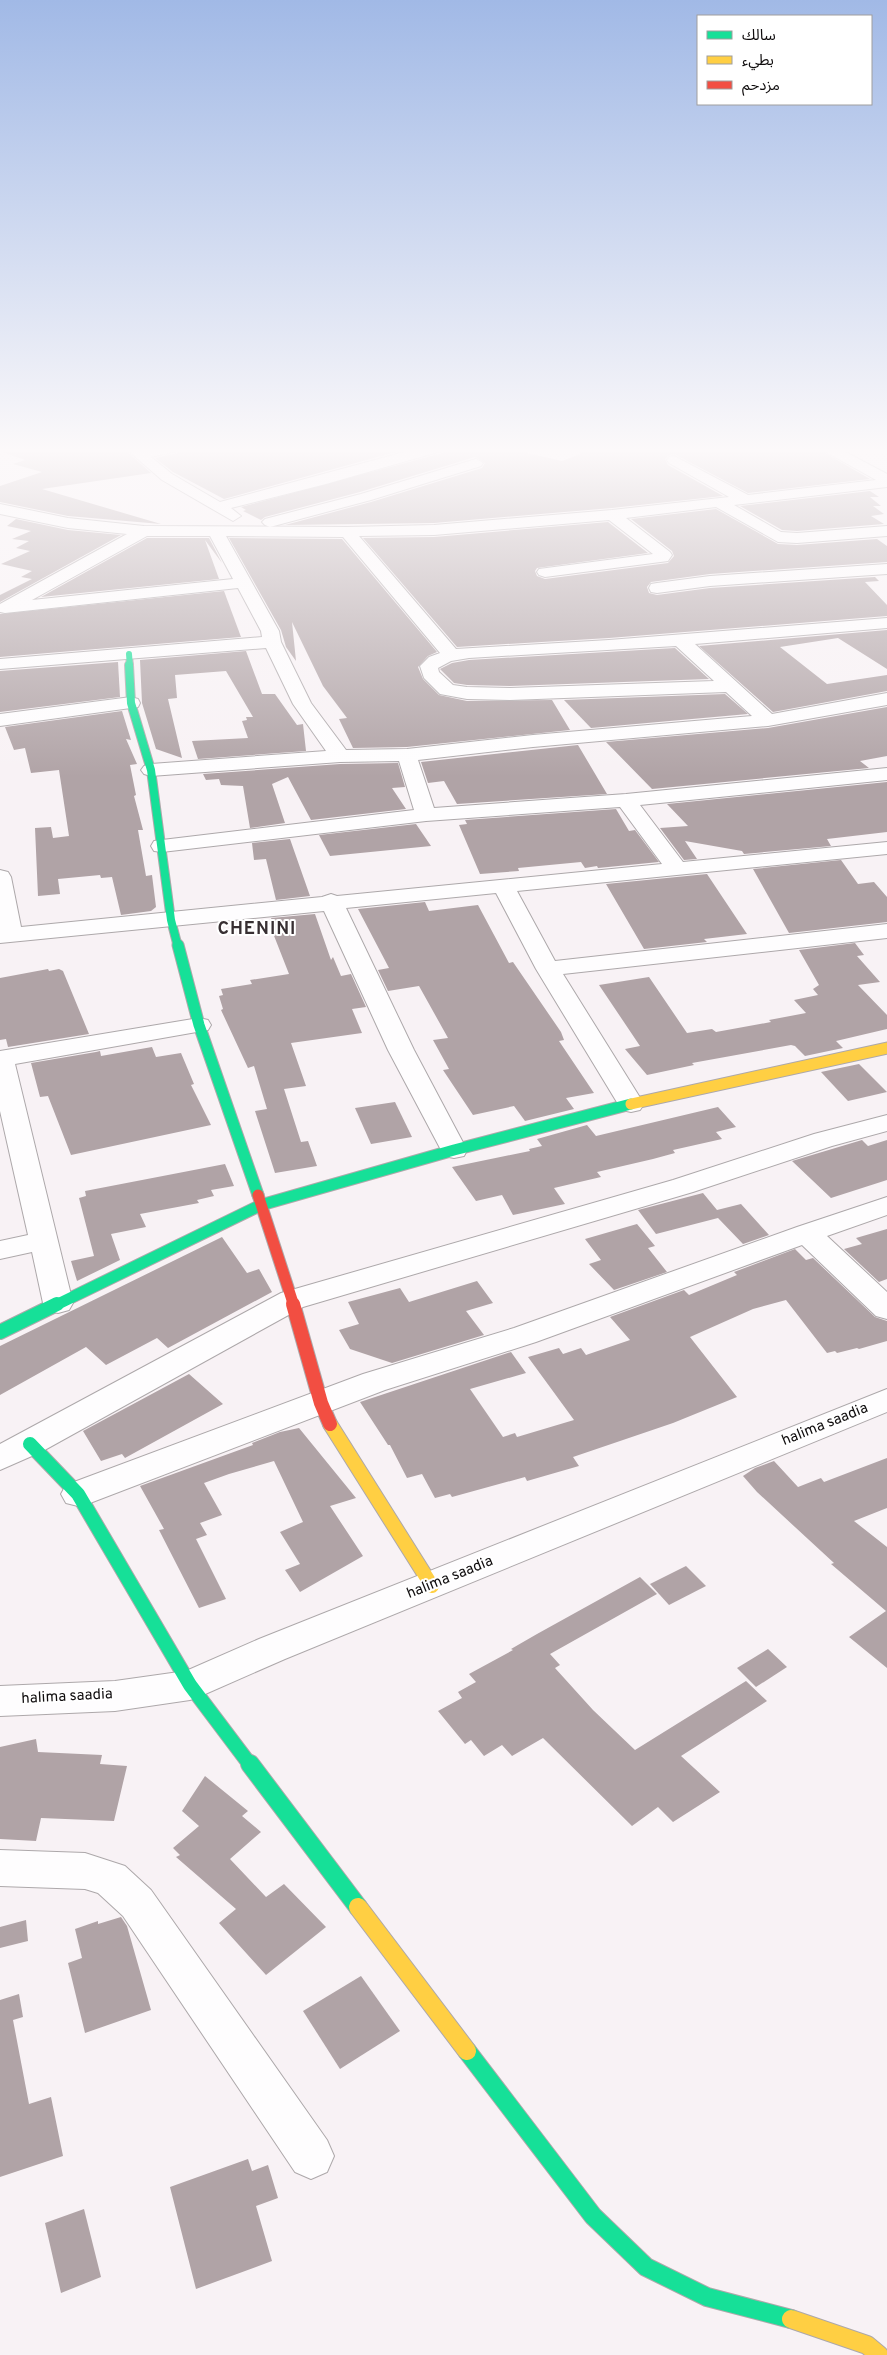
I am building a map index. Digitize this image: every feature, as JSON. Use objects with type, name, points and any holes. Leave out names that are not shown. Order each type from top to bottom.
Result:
[{"type":"street","points":[[2,610],[97,557]]},
{"type":"street","points":[[229,557],[270,631],[272,642],[302,704],[340,756]]},
{"type":"street","points":[[369,557],[451,655]]},
{"type":"street","points":[[545,572],[663,557]]},
{"type":"street","points":[[657,588],[710,581],[887,569]]},
{"type":"street","points":[[2,610],[243,584]]},
{"type":"street","points":[[730,686],[567,692],[467,693],[447,690],[430,674],[428,666],[434,660],[451,655],[887,624]]},
{"type":"street","points":[[679,639],[768,720]]},
{"type":"street","points":[[0,664],[272,642]]},
{"type":"street","points":[[129,654],[131,704],[151,770],[171,920],[199,1025],[237,1130],[292,1300],[321,1404],[331,1427],[432,1586]]},
{"type":"street","points":[[151,770],[340,756],[407,755],[533,741],[768,720],[887,699]]},
{"type":"street","points":[[0,720],[131,704]]},
{"type":"street","points":[[407,755],[426,815]]},
{"type":"street","points":[[162,846],[426,815],[626,800],[887,774]]},
{"type":"street","points":[[626,800],[676,868]]},
{"type":"street","points":[[0,877],[5,935],[171,920],[330,901],[887,848]]},
{"type":"street","points":[[503,886],[548,969],[631,1104]]},
{"type":"street","points":[[330,901],[401,1050],[454,1150]]},
{"type":"street","points":[[548,969],[644,959],[753,944],[887,931]]},
{"type":"street","points":[[58,1303],[1,1059],[199,1025]]},
{"type":"street","points":[[0,1332],[261,1205],[454,1150],[631,1104],[887,1048]]},
{"type":"street","points":[[0,1458],[30,1444],[292,1300],[683,1186],[822,1140],[887,1123]]},
{"type":"street","points":[[78,1494],[321,1404],[374,1382],[525,1335],[887,1206]]},
{"type":"street","points":[[807,1233],[887,1309]]},
{"type":"street","points":[[0,1250],[42,1241]]},
{"type":"street","name":"halima saadia","points":[[0,1701],[115,1696],[190,1685],[272,1648],[432,1586],[887,1400]]},
{"type":"street","points":[[30,1444],[78,1494],[190,1685],[592,2216],[646,2267],[707,2297],[770,2312],[867,2346],[879,2355]]},
{"type":"street","points":[[0,1868],[85,1871],[110,1879],[137,1903],[311,2156]]},
{"type":"building","points":[[17,557],[81,557],[0,602],[0,595],[32,579],[21,577],[32,571],[1,564]]},
{"type":"building","points":[[113,557],[211,557],[219,579],[41,597]]},
{"type":"building","points":[[240,557],[357,557],[437,652],[428,656],[418,667],[423,679],[439,695],[467,701],[552,700],[570,730],[407,747],[353,748],[339,719],[347,718],[323,686],[292,622],[296,661],[286,647],[281,630]]},
{"type":"building","points":[[379,557],[619,557],[537,568],[535,571],[537,576],[545,579],[668,563],[673,557],[887,557],[887,562],[710,574],[651,582],[647,587],[649,593],[657,595],[710,588],[875,577],[879,581],[865,582],[887,605],[887,616],[609,638],[457,647]]},
{"type":"building","points":[[224,591],[241,637],[0,657],[0,614]]},
{"type":"building","points":[[887,630],[887,669],[838,638],[780,647],[827,684],[887,675],[887,691],[773,712],[699,646]]},
{"type":"building","points":[[675,648],[709,679],[510,686],[467,685],[454,683],[440,669],[452,663],[469,660]]},
{"type":"building","points":[[246,651],[262,694],[275,694],[297,725],[303,724],[306,751],[198,759],[192,741],[248,738],[242,721],[247,720],[246,717],[253,717],[226,671],[175,675],[177,698],[168,699],[182,758],[156,749],[142,703],[140,660]]},
{"type":"building","points":[[118,662],[120,697],[0,712],[0,671]]},
{"type":"building","points":[[725,694],[748,714],[591,728],[564,700]]},
{"type":"building","points":[[887,707],[887,756],[860,761],[869,768],[652,789],[606,742],[768,728]]},
{"type":"building","points":[[122,711],[131,740],[126,739],[137,764],[130,765],[136,795],[134,796],[143,830],[138,830],[146,876],[152,875],[156,907],[151,911],[121,915],[112,877],[101,878],[100,875],[58,879],[60,894],[38,896],[35,828],[51,827],[53,838],[69,836],[59,770],[31,773],[25,748],[14,750],[5,727]]},
{"type":"building","points":[[578,745],[607,794],[457,804],[444,781],[428,783],[421,762]]},
{"type":"building","points":[[398,763],[405,787],[392,788],[406,809],[311,820],[288,777],[272,784],[285,823],[250,828],[243,786],[221,785],[219,779],[206,780],[203,774],[340,764]]},
{"type":"building","points":[[887,782],[887,832],[827,839],[831,846],[744,854],[742,851],[685,841],[697,859],[684,860],[660,828],[688,826],[667,804]]},
{"type":"building","points":[[616,809],[629,831],[635,830],[659,862],[585,868],[581,862],[518,868],[519,871],[480,874],[459,825],[467,824],[465,820]]},
{"type":"building","points":[[416,824],[431,846],[330,856],[319,835]]},
{"type":"building","points":[[290,839],[310,896],[276,900],[266,859],[254,860],[252,843]]},
{"type":"building","points":[[841,860],[858,884],[874,882],[887,897],[887,922],[789,933],[753,869]]},
{"type":"building","points":[[707,874],[747,934],[704,939],[707,942],[644,949],[606,884]]},
{"type":"building","points":[[425,902],[429,911],[478,905],[509,963],[513,962],[561,1032],[564,1040],[559,1041],[594,1093],[566,1098],[574,1109],[525,1121],[514,1106],[473,1115],[443,1070],[449,1069],[433,1040],[448,1038],[419,986],[388,991],[378,970],[389,968],[358,909]]},
{"type":"building","points":[[315,914],[331,960],[333,957],[341,976],[351,974],[366,1007],[352,1009],[362,1033],[291,1043],[306,1086],[284,1089],[301,1142],[308,1141],[317,1166],[275,1173],[255,1111],[267,1109],[254,1066],[248,1068],[221,1010],[223,1009],[219,996],[223,995],[221,989],[252,984],[250,980],[289,974],[269,923],[273,923],[271,918]]},
{"type":"building","points":[[855,943],[864,955],[857,956],[880,982],[858,985],[887,1015],[887,1029],[836,1041],[843,1048],[805,1056],[795,1046],[791,1045],[692,1063],[694,1065],[647,1075],[625,1049],[640,1046],[599,985],[649,977],[687,1033],[712,1029],[716,1032],[771,1022],[769,1020],[806,1013],[794,1000],[818,995],[813,989],[819,985],[799,950]]},
{"type":"building","points":[[48,969],[49,971],[59,969],[63,971],[89,1034],[8,1047],[6,1039],[0,1040],[0,978]]},
{"type":"building","points":[[152,1047],[156,1057],[181,1053],[194,1084],[191,1085],[211,1125],[71,1155],[48,1096],[40,1097],[31,1063],[100,1051],[101,1056]]},
{"type":"building","points":[[859,1064],[887,1092],[848,1101],[821,1072]]},
{"type":"building","points":[[395,1102],[412,1137],[371,1144],[355,1108]]},
{"type":"building","points":[[718,1107],[736,1127],[716,1132],[722,1139],[673,1150],[675,1153],[597,1172],[601,1177],[554,1188],[565,1204],[513,1215],[502,1195],[476,1201],[452,1167],[530,1151],[529,1149],[542,1146],[537,1139],[587,1125],[596,1136]]},
{"type":"building","points":[[862,1140],[868,1146],[887,1140],[887,1180],[831,1198],[792,1161]]},
{"type":"building","points":[[225,1164],[234,1186],[211,1190],[214,1196],[197,1200],[199,1203],[140,1214],[146,1227],[111,1234],[120,1260],[77,1281],[71,1261],[94,1256],[79,1198],[86,1196],[85,1191]]},
{"type":"building","points":[[703,1193],[717,1210],[741,1204],[769,1235],[743,1244],[718,1218],[656,1234],[638,1210]]},
{"type":"building","points":[[637,1224],[655,1246],[648,1248],[667,1272],[614,1290],[589,1264],[601,1260],[585,1239]]},
{"type":"building","points":[[887,1229],[887,1279],[879,1282],[844,1249],[862,1244],[856,1238]]},
{"type":"building","points":[[222,1237],[247,1273],[259,1269],[272,1292],[168,1348],[157,1338],[106,1365],[86,1347],[0,1395],[0,1346]]},
{"type":"building","points":[[795,1249],[806,1260],[813,1258],[875,1317],[887,1321],[887,1341],[859,1349],[827,1353],[786,1300],[753,1309],[690,1337],[737,1397],[673,1423],[573,1457],[579,1466],[527,1481],[525,1477],[452,1497],[450,1494],[435,1498],[422,1474],[407,1478],[390,1445],[388,1445],[360,1402],[511,1352],[526,1373],[470,1389],[503,1437],[515,1433],[517,1437],[574,1420],[528,1357],[559,1348],[563,1354],[581,1348],[586,1355],[630,1340],[610,1317],[684,1290],[689,1295],[737,1275],[734,1272]]},
{"type":"building","points":[[477,1281],[493,1303],[466,1311],[484,1335],[392,1363],[350,1349],[339,1330],[359,1324],[348,1302],[400,1288],[409,1302]]},
{"type":"building","points":[[189,1374],[223,1404],[125,1458],[122,1454],[101,1461],[83,1431]]},
{"type":"building","points":[[299,1428],[356,1498],[330,1506],[363,1556],[300,1592],[285,1570],[300,1564],[280,1532],[303,1522],[274,1461],[229,1474],[204,1483],[222,1515],[200,1523],[207,1535],[196,1539],[226,1599],[199,1608],[159,1530],[164,1529],[140,1486],[253,1445],[252,1443],[280,1432]]},
{"type":"building","points":[[887,1458],[887,1508],[854,1521],[887,1547],[887,1668],[849,1637],[886,1611],[831,1564],[834,1563],[757,1492],[743,1476],[755,1468],[774,1461],[798,1487],[821,1478],[824,1482]]},
{"type":"building","points":[[686,1566],[706,1586],[669,1605],[650,1584]]},
{"type":"building","points":[[640,1577],[657,1594],[550,1654],[560,1665],[555,1668],[593,1710],[635,1750],[746,1681],[767,1701],[681,1756],[720,1792],[673,1822],[658,1807],[632,1826],[543,1738],[512,1756],[502,1745],[484,1756],[471,1740],[465,1744],[438,1711],[462,1698],[458,1692],[476,1682],[469,1674]]},
{"type":"building","points":[[768,1649],[787,1667],[756,1687],[737,1668]]},
{"type":"building","points":[[36,1739],[38,1752],[102,1755],[100,1764],[127,1766],[114,1821],[41,1818],[36,1841],[0,1839],[0,1747]]},
{"type":"building","points":[[205,1776],[248,1811],[242,1816],[261,1832],[230,1859],[266,1897],[284,1884],[326,1927],[266,1975],[219,1923],[236,1909],[176,1857],[180,1855],[173,1848],[199,1826],[182,1811]]},
{"type":"building","points":[[121,1917],[127,1926],[151,2010],[85,2033],[68,1963],[82,1958],[75,1929],[98,1921],[98,1924]]},
{"type":"building","points":[[26,1920],[28,1941],[0,1948],[0,1927]]},
{"type":"building","points":[[361,1976],[400,2031],[340,2069],[303,2011]]},
{"type":"building","points":[[19,1994],[23,2017],[13,2020],[29,2104],[51,2097],[63,2156],[0,2177],[0,2000]]},
{"type":"building","points":[[248,2159],[252,2171],[268,2165],[278,2198],[256,2206],[272,2261],[196,2289],[170,2187]]},
{"type":"building","points":[[84,2209],[101,2277],[61,2293],[45,2223]]},
{"type":"traffic: fast","points":[[129,654],[131,703],[151,770],[171,920],[199,1025],[258,1195]]},
{"type":"traffic: fast","points":[[0,1332],[261,1205],[454,1150],[631,1104]]},
{"type":"traffic: fast","points":[[30,1444],[78,1494],[190,1685],[358,1907]]},
{"type":"traffic: fast","points":[[467,2051],[593,2216],[646,2267],[707,2297],[791,2319]]},
{"type":"traffic: slow","points":[[631,1104],[887,1048]]},
{"type":"traffic: slow","points":[[330,1424],[432,1586]]},
{"type":"traffic: slow","points":[[358,1907],[467,2051]]},
{"type":"traffic: slow","points":[[791,2319],[867,2345],[879,2355]]},
{"type":"traffic: jam","points":[[258,1195],[292,1300],[321,1403],[330,1424]]},
{"type":"district","name":"CHENINI","points":[[257,929]]}]
